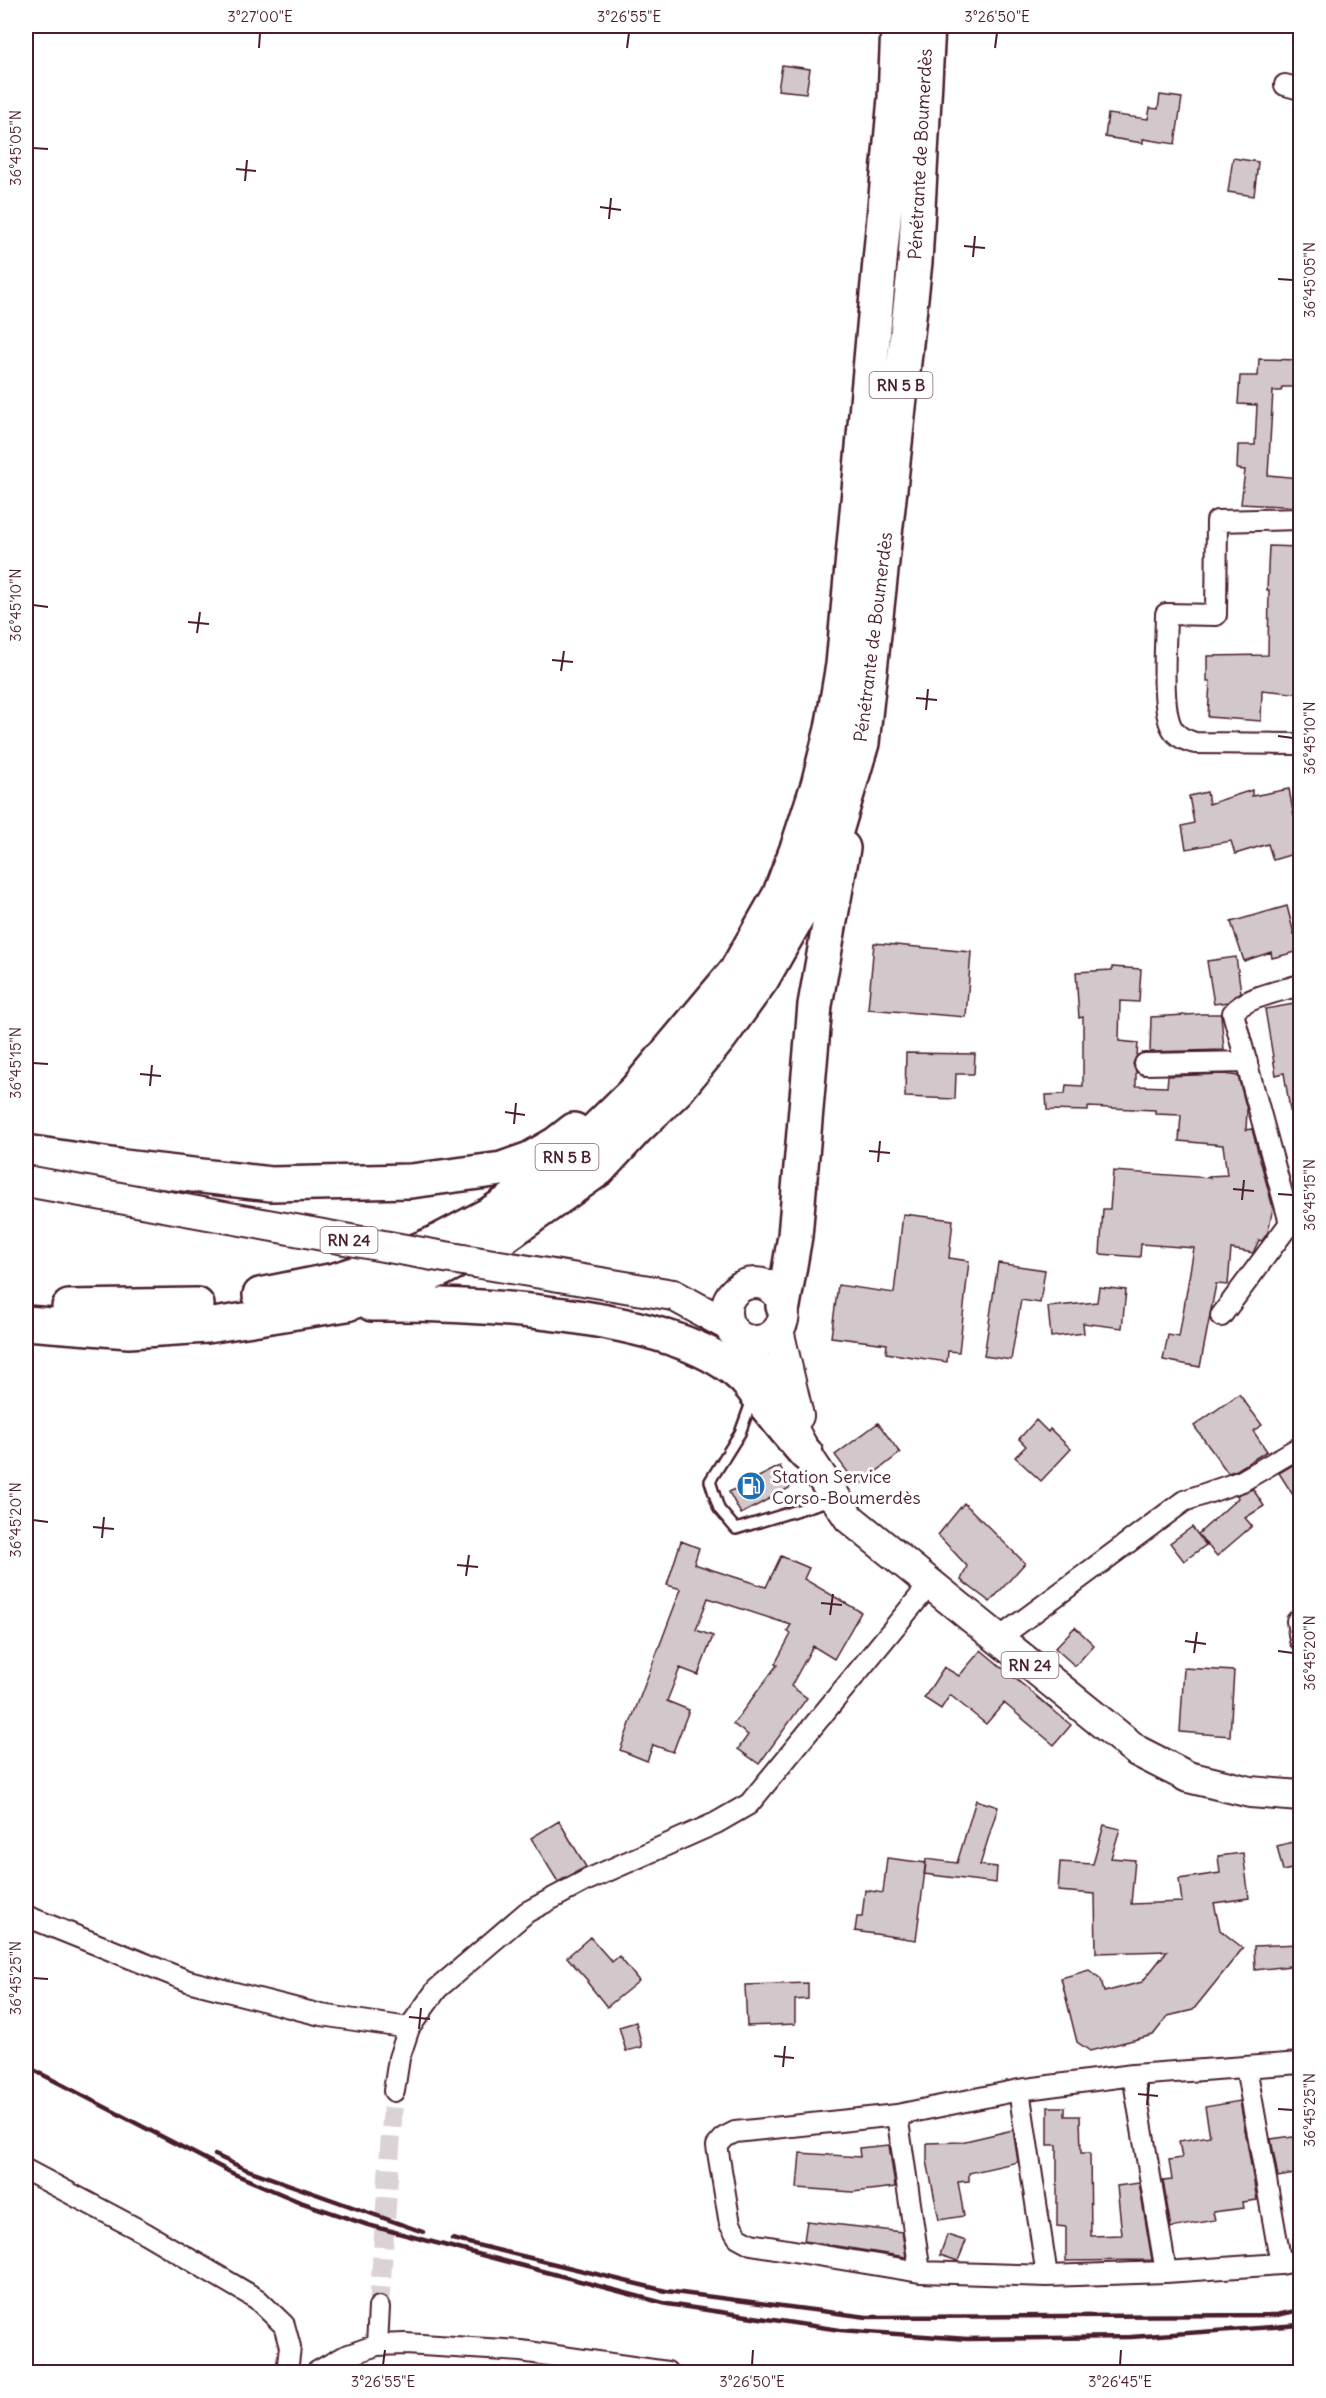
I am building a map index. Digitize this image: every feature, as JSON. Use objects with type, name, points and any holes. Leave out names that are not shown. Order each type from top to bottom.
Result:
[{"type":"highway","name":"Pénétrante de Boumerdès","points":[[26,1303],[68,1307],[204,1305],[293,1290],[334,1280],[385,1264],[435,1243],[490,1214],[547,1177],[636,1090],[736,971],[779,896],[814,795],[832,729],[845,641],[895,98],[898,26]]},
{"type":"highway","name":"Pénétrante de Boumerdès","points":[[26,1323],[129,1331],[207,1326],[346,1304],[440,1270],[503,1238],[599,1169],[677,1090],[721,1036],[762,979],[803,907],[833,841],[862,743],[915,262],[928,26]]},
{"type":"highway","points":[[781,1318],[795,1236],[814,1005],[862,743]]},
{"type":"highway","points":[[26,1152],[124,1167],[271,1184],[411,1181],[502,1169],[530,1159],[556,1144],[588,1118],[736,971]]},
{"type":"highway","points":[[346,1304],[482,1306],[588,1319],[645,1330],[706,1352],[739,1374],[759,1383],[806,1454]]},
{"type":"main road","name":"RN 24","points":[[26,1181],[433,1255],[673,1295]]},
{"type":"main road","points":[[752,1284],[742,1286],[734,1292],[728,1300],[726,1310],[728,1325],[759,1383]]},
{"type":"main road","points":[[673,1295],[762,1284],[779,1296],[806,1454]]},
{"type":"main road","points":[[673,1295],[728,1325],[742,1339],[757,1342],[767,1339],[781,1318]]},
{"type":"main road","name":"RN 24","points":[[806,1454],[849,1518],[1137,1751],[1188,1777],[1250,1792],[1300,1796]]},
{"type":"street","points":[[1300,519],[1217,521],[1216,615],[1166,614],[1166,714],[1173,730],[1182,739],[1195,743],[1300,744]]},
{"type":"street","points":[[1221,1316],[1295,1219],[1233,1013],[1239,1005],[1248,1001],[1300,985]]},
{"type":"street","points":[[1145,1064],[1247,1062]]},
{"type":"street","points":[[998,1639],[1184,1501],[1242,1481],[1300,1447]]},
{"type":"street","points":[[394,2091],[399,2058],[409,2028],[437,1989],[527,1912],[587,1880],[716,1823],[748,1804],[930,1584]]},
{"type":"street","points":[[1297,1621],[1300,1640]]},
{"type":"street","points":[[26,1916],[188,1981],[311,2013],[409,2028]]},
{"type":"street","points":[[1300,2063],[1134,2075],[1019,2090],[897,2115],[735,2132],[725,2137],[717,2146],[730,2224],[738,2237],[751,2244],[920,2272],[1047,2276],[1166,2272],[1281,2264],[1300,2260]]},
{"type":"street","points":[[1246,2067],[1281,2264]]},
{"type":"street","points":[[1134,2075],[1166,2272]]},
{"type":"street","points":[[1019,2090],[1047,2276]]},
{"type":"street","points":[[897,2115],[920,2272]]},
{"type":"street","points":[[26,2170],[145,2233],[257,2298],[284,2325],[290,2347],[287,2373]]},
{"type":"street","points":[[377,2345],[379,2307]]},
{"type":"street","points":[[317,2373],[343,2357],[377,2345],[405,2344],[521,2351],[585,2367],[667,2373]]},
{"type":"lane","points":[[759,1383],[740,1433],[710,1481],[719,1509],[736,1529],[836,1498]]},
{"type":"building","points":[[782,65],[810,69],[806,93],[778,90]]},
{"type":"building","points":[[1160,95],[1182,98],[1175,144],[1143,139],[1143,143],[1105,137],[1108,114],[1148,119],[1150,108],[1158,109]]},
{"type":"building","points":[[1233,158],[1258,162],[1254,196],[1228,192]]},
{"type":"building","points":[[1259,359],[1300,360],[1300,387],[1282,387],[1281,391],[1273,391],[1268,475],[1300,478],[1300,507],[1241,504],[1245,470],[1237,469],[1238,445],[1255,445],[1257,405],[1238,404],[1240,376],[1258,376]]},
{"type":"building","points":[[1269,546],[1300,547],[1300,694],[1262,690],[1261,721],[1208,717],[1210,681],[1207,681],[1207,656],[1268,655]]},
{"type":"building","points":[[1289,789],[1294,817],[1300,816],[1300,852],[1273,860],[1268,844],[1235,854],[1231,841],[1186,849],[1182,826],[1194,823],[1189,796],[1207,792],[1209,804],[1252,790],[1252,796]]},
{"type":"building","points":[[1287,906],[1294,934],[1300,932],[1300,951],[1272,958],[1271,952],[1244,961],[1231,922]]},
{"type":"building","points":[[874,943],[971,952],[966,1017],[868,1009]]},
{"type":"building","points":[[1236,957],[1241,992],[1228,1002],[1214,1004],[1207,961]]},
{"type":"building","points":[[1112,967],[1141,969],[1139,1002],[1120,1001],[1119,1041],[1138,1043],[1137,1055],[1133,1064],[1136,1072],[1136,1086],[1167,1087],[1168,1076],[1224,1074],[1238,1076],[1247,1110],[1246,1130],[1252,1129],[1273,1208],[1268,1232],[1262,1241],[1259,1240],[1253,1253],[1231,1249],[1228,1285],[1216,1284],[1200,1367],[1163,1360],[1168,1335],[1179,1337],[1194,1248],[1141,1244],[1140,1257],[1100,1254],[1103,1209],[1110,1209],[1113,1171],[1210,1178],[1209,1176],[1227,1175],[1223,1145],[1179,1141],[1181,1115],[1155,1114],[1155,1110],[1088,1107],[1088,1111],[1047,1110],[1046,1095],[1065,1094],[1066,1085],[1083,1086],[1083,1017],[1079,1018],[1076,972],[1112,970]]},
{"type":"building","points":[[1300,1003],[1300,1121],[1292,1122],[1284,1073],[1276,1075],[1265,1009]]},
{"type":"building","points":[[1221,1014],[1224,1050],[1150,1052],[1151,1017]]},
{"type":"building","points":[[906,1053],[975,1054],[974,1074],[956,1074],[955,1099],[905,1097]]},
{"type":"building","points":[[903,1214],[953,1220],[949,1258],[969,1261],[959,1352],[948,1351],[947,1362],[886,1353],[887,1344],[831,1337],[838,1285],[894,1293]]},
{"type":"building","points":[[998,1263],[1045,1270],[1040,1303],[1021,1300],[1011,1360],[984,1356]]},
{"type":"building","points":[[1099,1287],[1126,1290],[1122,1328],[1083,1323],[1084,1333],[1051,1337],[1048,1307],[1097,1302]]},
{"type":"building","points":[[1239,1394],[1262,1425],[1253,1431],[1267,1451],[1237,1470],[1228,1473],[1194,1426]]},
{"type":"building","points":[[1036,1420],[1048,1432],[1050,1429],[1071,1449],[1041,1481],[1015,1457],[1026,1446],[1019,1439]]},
{"type":"building","points":[[878,1423],[900,1453],[858,1486],[835,1455]]},
{"type":"building","points":[[1296,1463],[1300,1470],[1300,1506],[1279,1473]]},
{"type":"building","points":[[780,1466],[791,1487],[741,1514],[729,1492]]},
{"type":"building","points":[[1253,1489],[1264,1506],[1245,1518],[1252,1526],[1217,1556],[1198,1534],[1238,1498],[1237,1495]]},
{"type":"building","points":[[964,1503],[1025,1563],[990,1602],[961,1580],[967,1566],[938,1535]]},
{"type":"building","points":[[1192,1527],[1206,1545],[1184,1561],[1170,1543]]},
{"type":"building","points":[[681,1541],[699,1548],[694,1564],[766,1587],[781,1556],[809,1568],[804,1579],[861,1612],[834,1659],[813,1646],[791,1686],[807,1698],[759,1764],[738,1749],[748,1735],[733,1724],[777,1665],[775,1664],[791,1634],[787,1631],[791,1625],[708,1598],[696,1630],[713,1636],[698,1675],[680,1668],[667,1701],[689,1710],[673,1752],[653,1745],[647,1761],[620,1750],[681,1589],[667,1585]]},
{"type":"building","points":[[1075,1627],[1094,1645],[1075,1666],[1055,1648]]},
{"type":"building","points":[[981,1650],[1071,1725],[1054,1745],[1004,1703],[986,1724],[950,1695],[941,1709],[924,1698],[944,1667],[959,1676]]},
{"type":"building","points":[[1184,1668],[1234,1671],[1230,1736],[1180,1732]]},
{"type":"building","points":[[976,1800],[998,1807],[980,1865],[997,1867],[996,1883],[924,1874],[926,1859],[957,1863]]},
{"type":"building","points":[[559,1821],[586,1867],[558,1882],[531,1838]]},
{"type":"building","points":[[1104,1825],[1120,1829],[1111,1858],[1135,1860],[1131,1904],[1182,1902],[1179,1879],[1220,1873],[1218,1856],[1243,1853],[1249,1898],[1214,1903],[1220,1930],[1243,1948],[1193,2010],[1168,2016],[1153,2035],[1090,2051],[1077,2042],[1061,1978],[1089,1970],[1101,1979],[1104,1992],[1142,1982],[1167,1951],[1096,1953],[1095,1894],[1058,1891],[1060,1862],[1093,1864]]},
{"type":"building","points":[[1300,1840],[1300,1867],[1283,1871],[1277,1846]]},
{"type":"building","points":[[887,1858],[926,1863],[916,1940],[855,1931],[857,1917],[862,1917],[865,1890],[883,1893]]},
{"type":"building","points":[[590,1937],[612,1962],[619,1956],[639,1981],[607,2007],[567,1957]]},
{"type":"building","points":[[1300,1944],[1300,1965],[1255,1970],[1254,1946]]},
{"type":"building","points":[[808,1983],[808,1999],[795,2000],[795,2024],[747,2026],[745,1985]]},
{"type":"building","points":[[636,2022],[642,2047],[626,2051],[619,2027]]},
{"type":"building","points":[[1240,2101],[1257,2200],[1243,2202],[1244,2208],[1213,2212],[1215,2220],[1171,2228],[1163,2181],[1172,2180],[1169,2160],[1182,2158],[1179,2141],[1210,2136],[1205,2107]]},
{"type":"building","points":[[1048,2107],[1065,2107],[1065,2116],[1080,2116],[1081,2153],[1090,2153],[1091,2236],[1122,2235],[1117,2186],[1139,2183],[1152,2260],[1066,2261],[1066,2227],[1057,2226],[1057,2145],[1048,2145]]},
{"type":"building","points":[[1013,2130],[1018,2162],[969,2173],[969,2181],[958,2182],[964,2216],[939,2220],[927,2161],[927,2143],[961,2142]]},
{"type":"building","points":[[1300,2135],[1300,2173],[1278,2177],[1271,2139]]},
{"type":"building","points":[[889,2145],[895,2187],[853,2192],[797,2188],[800,2153],[860,2157],[859,2148]]},
{"type":"building","points":[[807,2221],[902,2232],[906,2257],[804,2241]]},
{"type":"building","points":[[947,2235],[966,2241],[958,2261],[940,2255]]},
{"type":"tunnel","points":[[379,2307],[394,2091]]},
{"type":"railway","points":[[26,2066],[232,2173],[300,2202],[368,2225],[667,2304],[840,2330],[967,2339],[1131,2337],[1300,2325]]},
{"type":"railway","points":[[215,2155],[245,2169],[423,2232]]},
{"type":"railway","points":[[452,2239],[666,2291],[867,2317],[1277,2315],[1300,2310]]},
{"type":"place","name":"Station Service Corso-Boumerdès","points":[[751,1486]]}]
